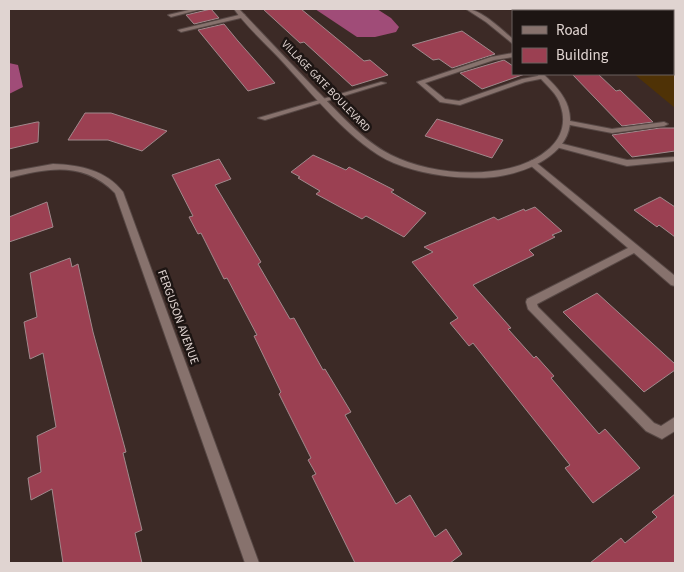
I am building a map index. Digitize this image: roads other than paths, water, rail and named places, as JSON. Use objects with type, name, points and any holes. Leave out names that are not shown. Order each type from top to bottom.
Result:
[{"type":"street","points":[[171,15],[199,9]]},
{"type":"street","name":"VILLAGE GATE BOULEVARD","points":[[236,9],[365,141],[383,155],[404,164],[442,172],[473,175],[513,171],[549,154],[559,145]]},
{"type":"street","points":[[468,9],[488,21],[512,41]]},
{"type":"street","points":[[181,30],[243,16]]},
{"type":"street","points":[[512,55],[493,58],[420,82],[443,101],[451,104],[460,103],[542,75],[562,99],[566,108],[568,122],[559,145],[628,163],[675,158]]},
{"type":"street","points":[[262,118],[383,83]]},
{"type":"street","points":[[568,122],[612,131],[664,124]]},
{"type":"street","points":[[533,163],[675,282]]},
{"type":"street","name":"FERGUSON AVENUE","points":[[9,175],[38,168],[61,166],[81,168],[104,177],[119,192],[252,563]]},
{"type":"street","points":[[635,248],[531,302],[533,309],[650,427],[662,433],[675,423]]}]
